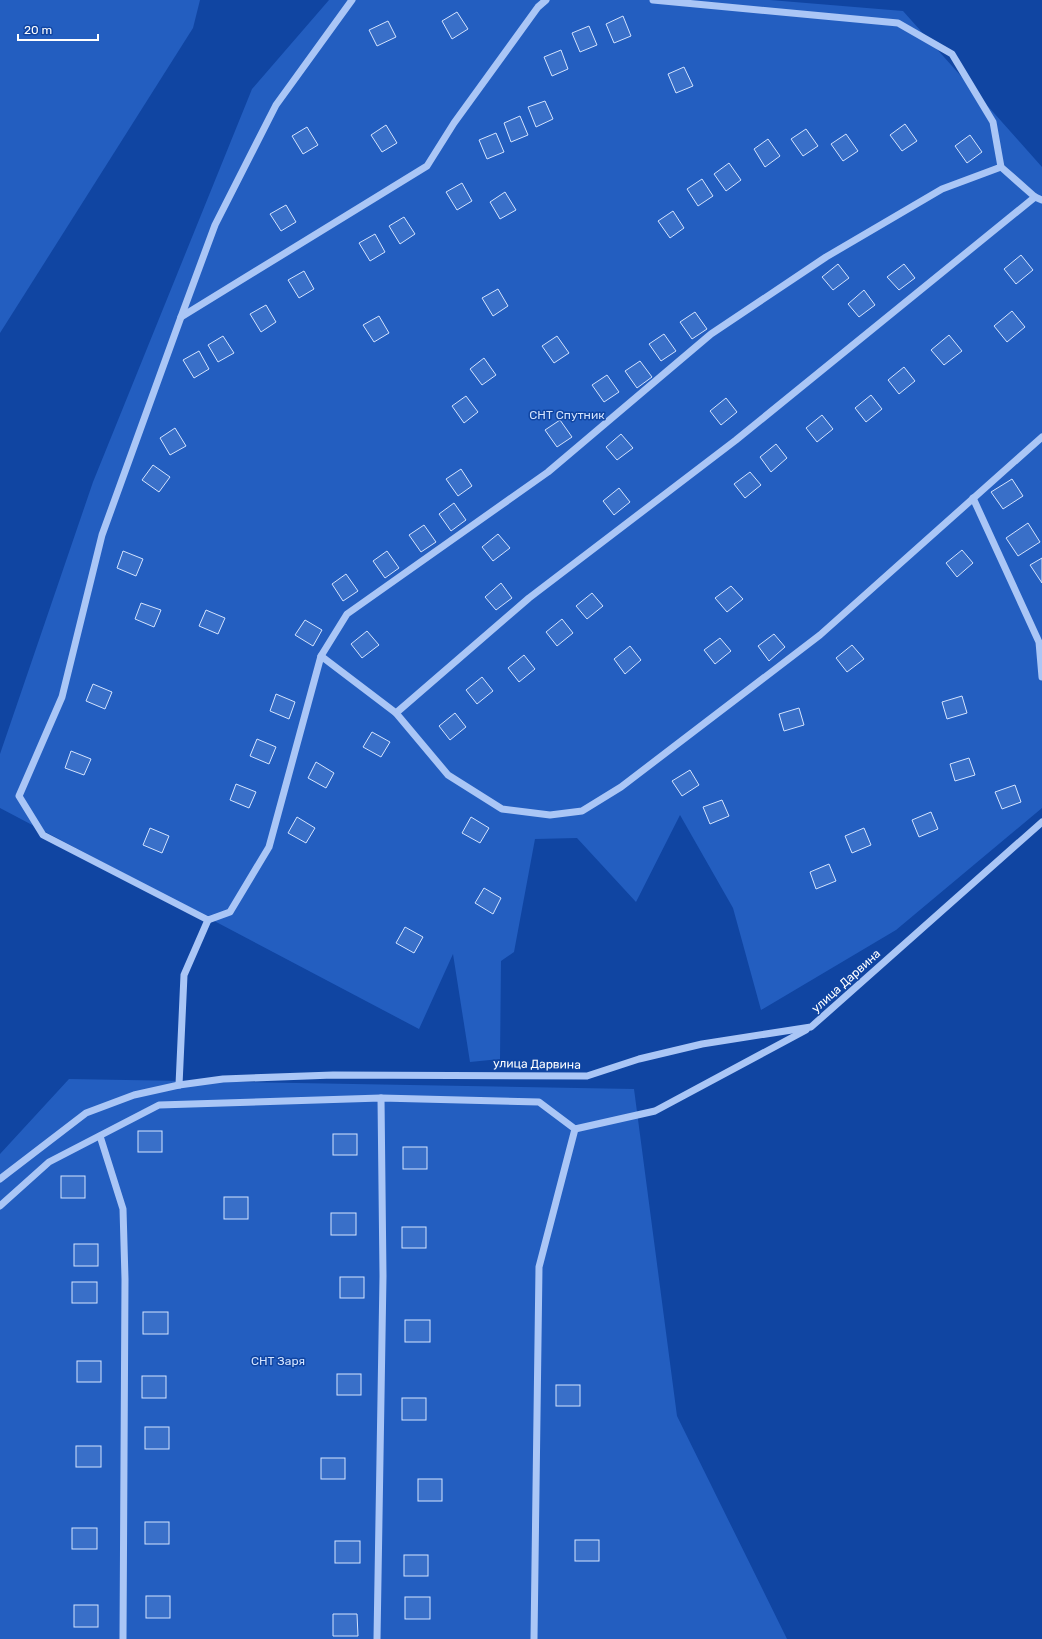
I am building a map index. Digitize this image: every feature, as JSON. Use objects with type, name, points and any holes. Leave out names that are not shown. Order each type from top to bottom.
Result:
[{"type":"street","points":[[208,920],[43,835],[19,796],[62,697],[102,535],[215,225],[276,105],[352,0]]},
{"type":"street","points":[[181,317],[427,166],[454,124],[528,20],[538,7],[546,0]]},
{"type":"street","points":[[396,714],[529,598],[736,440],[1039,199],[1002,167],[993,122],[952,54],[898,23],[653,0]]},
{"type":"street","points":[[180,1085],[184,974],[208,920],[230,912],[269,847],[321,656],[347,614],[548,472],[711,334],[826,257],[942,189],[1002,167]]},
{"type":"street","points":[[321,656],[396,714],[448,775],[502,809],[550,815],[582,811],[621,787],[820,635],[1042,437]]},
{"type":"street","points":[[973,498],[1039,642],[1042,677]]},
{"type":"street","name":"улица Дарвина","points":[[0,1179],[86,1114],[134,1095],[180,1085],[223,1079],[332,1075],[587,1076],[639,1059],[702,1044],[811,1027],[1042,822]]},
{"type":"street","points":[[0,1206],[49,1162],[159,1105],[381,1098],[539,1102],[575,1129],[655,1111],[811,1027]]},
{"type":"street","points":[[377,1639],[383,1276],[381,1098]]},
{"type":"street","points":[[534,1639],[540,1267],[575,1129]]},
{"type":"street","points":[[100,1136],[123,1209],[125,1280],[123,1639]]},
{"type":"green space","points":[[0,0],[200,0],[193,28],[0,333]]},
{"type":"green space","name":"СНТ Спутник","points":[[329,0],[770,0],[903,11],[1042,167],[1042,808],[896,930],[761,1010],[733,908],[680,815],[636,902],[577,838],[535,839],[514,952],[501,961],[500,1059],[470,1062],[453,954],[419,1029],[0,808],[0,754],[93,482],[252,89]]},
{"type":"green space","name":"СНТ Заря","points":[[69,1079],[634,1089],[677,1416],[787,1639],[0,1639],[0,1154]]},
{"type":"building","points":[[457,12],[468,29],[452,39],[442,21]]},
{"type":"building","points":[[623,16],[631,36],[614,43],[606,24]]},
{"type":"building","points":[[388,21],[396,37],[377,46],[369,30]]},
{"type":"building","points":[[589,26],[597,45],[580,52],[572,33]]},
{"type":"building","points":[[561,50],[568,69],[552,76],[544,57]]},
{"type":"building","points":[[684,67],[693,86],[676,93],[668,74]]},
{"type":"building","points":[[545,101],[553,119],[536,127],[528,107]]},
{"type":"building","points":[[520,116],[528,135],[511,142],[504,123]]},
{"type":"building","points":[[905,124],[917,141],[902,151],[890,135]]},
{"type":"building","points":[[386,125],[397,143],[382,152],[371,135]]},
{"type":"building","points":[[307,127],[318,145],[303,154],[292,136]]},
{"type":"building","points":[[806,129],[818,146],[803,156],[791,139]]},
{"type":"building","points":[[496,133],[504,152],[487,159],[479,140]]},
{"type":"building","points":[[846,134],[858,151],[843,161],[831,144]]},
{"type":"building","points":[[970,135],[982,152],[967,163],[955,146]]},
{"type":"building","points":[[768,139],[780,156],[765,167],[754,149]]},
{"type":"building","points":[[729,163],[741,180],[726,191],[714,174]]},
{"type":"building","points":[[702,179],[713,196],[698,206],[687,189]]},
{"type":"building","points":[[462,183],[472,201],[457,210],[446,192]]},
{"type":"building","points":[[505,192],[516,210],[500,219],[490,202]]},
{"type":"building","points":[[286,205],[296,222],[281,231],[270,214]]},
{"type":"building","points":[[673,211],[684,228],[670,238],[658,221]]},
{"type":"building","points":[[404,217],[415,234],[400,244],[389,226]]},
{"type":"building","points":[[375,234],[385,252],[370,261],[359,243]]},
{"type":"building","points":[[1021,255],[1033,270],[1016,284],[1004,269]]},
{"type":"building","points":[[838,264],[849,278],[833,290],[822,277]]},
{"type":"building","points":[[904,264],[915,278],[899,290],[887,277]]},
{"type":"building","points":[[304,271],[314,289],[299,298],[288,280]]},
{"type":"building","points":[[498,289],[508,306],[493,316],[482,298]]},
{"type":"building","points":[[864,290],[875,305],[859,317],[848,304]]},
{"type":"building","points":[[266,305],[276,322],[261,332],[250,314]]},
{"type":"building","points":[[1012,311],[1025,327],[1007,342],[994,326]]},
{"type":"building","points":[[695,312],[707,329],[692,339],[680,322]]},
{"type":"building","points":[[379,316],[389,333],[374,342],[363,325]]},
{"type":"building","points":[[664,334],[676,351],[661,361],[649,344]]},
{"type":"building","points":[[949,335],[962,351],[944,365],[931,350]]},
{"type":"building","points":[[223,336],[234,353],[218,362],[208,345]]},
{"type":"building","points":[[557,336],[569,353],[554,363],[542,346]]},
{"type":"building","points":[[199,351],[209,369],[194,378],[183,360]]},
{"type":"building","points":[[484,358],[496,375],[482,385],[470,369]]},
{"type":"building","points":[[640,361],[652,377],[637,388],[625,371]]},
{"type":"building","points":[[904,367],[915,381],[899,394],[888,380]]},
{"type":"building","points":[[607,375],[619,392],[604,402],[592,385]]},
{"type":"building","points":[[871,395],[882,409],[866,422],[855,408]]},
{"type":"building","points":[[466,396],[478,412],[464,423],[452,406]]},
{"type":"building","points":[[726,398],[737,412],[721,425],[710,411]]},
{"type":"building","points":[[822,415],[833,429],[817,442],[806,428]]},
{"type":"building","points":[[560,420],[572,437],[557,447],[545,430]]},
{"type":"building","points":[[175,428],[186,446],[170,455],[160,438]]},
{"type":"building","points":[[621,434],[633,448],[617,460],[606,447]]},
{"type":"building","points":[[776,444],[787,458],[771,472],[760,457]]},
{"type":"building","points":[[153,465],[170,477],[159,492],[142,480]]},
{"type":"building","points":[[461,469],[472,486],[458,496],[446,479]]},
{"type":"building","points":[[750,472],[761,485],[745,498],[734,484]]},
{"type":"building","points":[[1012,479],[1023,496],[1003,509],[991,492]]},
{"type":"building","points":[[619,488],[630,502],[614,515],[603,501]]},
{"type":"building","points":[[454,503],[466,520],[451,531],[439,514]]},
{"type":"building","points":[[1028,523],[1040,542],[1018,556],[1006,538]]},
{"type":"building","points":[[424,525],[436,542],[421,552],[409,535]]},
{"type":"building","points":[[498,534],[510,548],[493,561],[482,547]]},
{"type":"building","points":[[962,550],[973,563],[957,577],[946,563]]},
{"type":"building","points":[[123,551],[143,559],[136,576],[117,568]]},
{"type":"building","points":[[387,551],[399,568],[385,578],[373,561]]},
{"type":"building","points":[[1042,558],[1042,583],[1030,565]]},
{"type":"building","points":[[346,574],[358,591],[343,601],[332,584]]},
{"type":"building","points":[[501,583],[512,598],[496,610],[485,597]]},
{"type":"building","points":[[731,586],[743,599],[727,612],[715,598]]},
{"type":"building","points":[[592,593],[603,606],[587,619],[576,606]]},
{"type":"building","points":[[141,603],[161,610],[154,627],[135,619]]},
{"type":"building","points":[[206,610],[225,618],[218,634],[199,626]]},
{"type":"building","points":[[562,619],[573,633],[557,646],[546,632]]},
{"type":"building","points":[[305,620],[322,630],[313,646],[295,635]]},
{"type":"building","points":[[367,631],[379,645],[362,658],[351,644]]},
{"type":"building","points":[[774,634],[785,647],[769,661],[758,646]]},
{"type":"building","points":[[720,638],[731,651],[715,664],[704,650]]},
{"type":"building","points":[[852,645],[864,659],[847,672],[836,658]]},
{"type":"building","points":[[630,646],[641,660],[625,674],[614,659]]},
{"type":"building","points":[[524,655],[535,669],[519,682],[508,668]]},
{"type":"building","points":[[482,677],[493,691],[477,704],[466,690]]},
{"type":"building","points":[[93,684],[112,692],[105,709],[86,701]]},
{"type":"building","points":[[276,694],[295,702],[289,719],[270,711]]},
{"type":"building","points":[[962,696],[967,713],[947,719],[942,702]]},
{"type":"building","points":[[799,708],[804,725],[784,731],[779,714]]},
{"type":"building","points":[[455,713],[466,727],[450,740],[439,726]]},
{"type":"building","points":[[372,732],[390,742],[381,757],[363,747]]},
{"type":"building","points":[[257,739],[276,747],[269,764],[250,756]]},
{"type":"building","points":[[71,751],[91,759],[84,775],[65,768]]},
{"type":"building","points":[[969,758],[975,775],[955,781],[950,764]]},
{"type":"building","points":[[316,762],[334,773],[326,788],[308,778]]},
{"type":"building","points":[[690,770],[699,785],[682,796],[672,781]]},
{"type":"building","points":[[236,784],[256,792],[249,808],[230,800]]},
{"type":"building","points":[[1015,785],[1021,802],[1002,809],[995,792]]},
{"type":"building","points":[[722,800],[729,816],[710,824],[703,807]]},
{"type":"building","points":[[931,812],[938,829],[919,837],[912,820]]},
{"type":"building","points":[[297,817],[315,828],[306,843],[288,833]]},
{"type":"building","points":[[471,817],[489,828],[480,843],[462,833]]},
{"type":"building","points":[[150,828],[169,836],[162,853],[143,845]]},
{"type":"building","points":[[864,828],[871,845],[852,853],[845,836]]},
{"type":"building","points":[[829,864],[836,881],[816,889],[810,872]]},
{"type":"building","points":[[484,888],[501,898],[493,914],[475,903]]},
{"type":"building","points":[[405,927],[423,937],[414,953],[396,943]]},
{"type":"building","points":[[138,1131],[162,1131],[162,1152],[138,1152]]},
{"type":"building","points":[[333,1134],[357,1134],[357,1155],[333,1155]]},
{"type":"building","points":[[403,1147],[427,1147],[427,1169],[403,1169]]},
{"type":"building","points":[[61,1176],[85,1176],[85,1198],[61,1198]]},
{"type":"building","points":[[224,1197],[248,1197],[248,1219],[224,1219]]},
{"type":"building","points":[[331,1213],[356,1213],[356,1235],[331,1235]]},
{"type":"building","points":[[402,1227],[426,1227],[426,1248],[402,1248]]},
{"type":"building","points":[[74,1244],[98,1244],[98,1266],[74,1266]]},
{"type":"building","points":[[340,1277],[364,1277],[364,1298],[340,1298]]},
{"type":"building","points":[[72,1282],[97,1282],[97,1303],[72,1303]]},
{"type":"building","points":[[143,1312],[168,1312],[168,1334],[143,1334]]},
{"type":"building","points":[[405,1320],[430,1320],[430,1342],[405,1342]]},
{"type":"building","points":[[77,1361],[101,1361],[101,1382],[77,1382]]},
{"type":"building","points":[[337,1374],[361,1374],[361,1395],[337,1395]]},
{"type":"building","points":[[142,1376],[166,1376],[166,1398],[142,1398]]},
{"type":"building","points":[[556,1385],[580,1385],[580,1406],[556,1406]]},
{"type":"building","points":[[402,1398],[426,1398],[426,1420],[402,1420]]},
{"type":"building","points":[[145,1427],[169,1427],[169,1449],[145,1449]]},
{"type":"building","points":[[76,1446],[101,1446],[101,1467],[76,1467]]},
{"type":"building","points":[[321,1458],[345,1458],[345,1479],[321,1479]]},
{"type":"building","points":[[418,1479],[442,1479],[442,1501],[418,1501]]},
{"type":"building","points":[[145,1522],[169,1522],[169,1544],[145,1544]]},
{"type":"building","points":[[72,1528],[97,1528],[97,1549],[72,1549]]},
{"type":"building","points":[[575,1540],[599,1540],[599,1561],[575,1561]]},
{"type":"building","points":[[335,1541],[360,1541],[360,1563],[335,1563]]},
{"type":"building","points":[[404,1555],[428,1555],[428,1576],[404,1576]]},
{"type":"building","points":[[146,1596],[170,1596],[170,1618],[146,1618]]},
{"type":"building","points":[[405,1597],[430,1597],[430,1619],[405,1619]]},
{"type":"building","points":[[74,1605],[98,1605],[98,1627],[74,1627]]},
{"type":"building","points":[[333,1614],[357,1614],[358,1636],[333,1636]]}]
